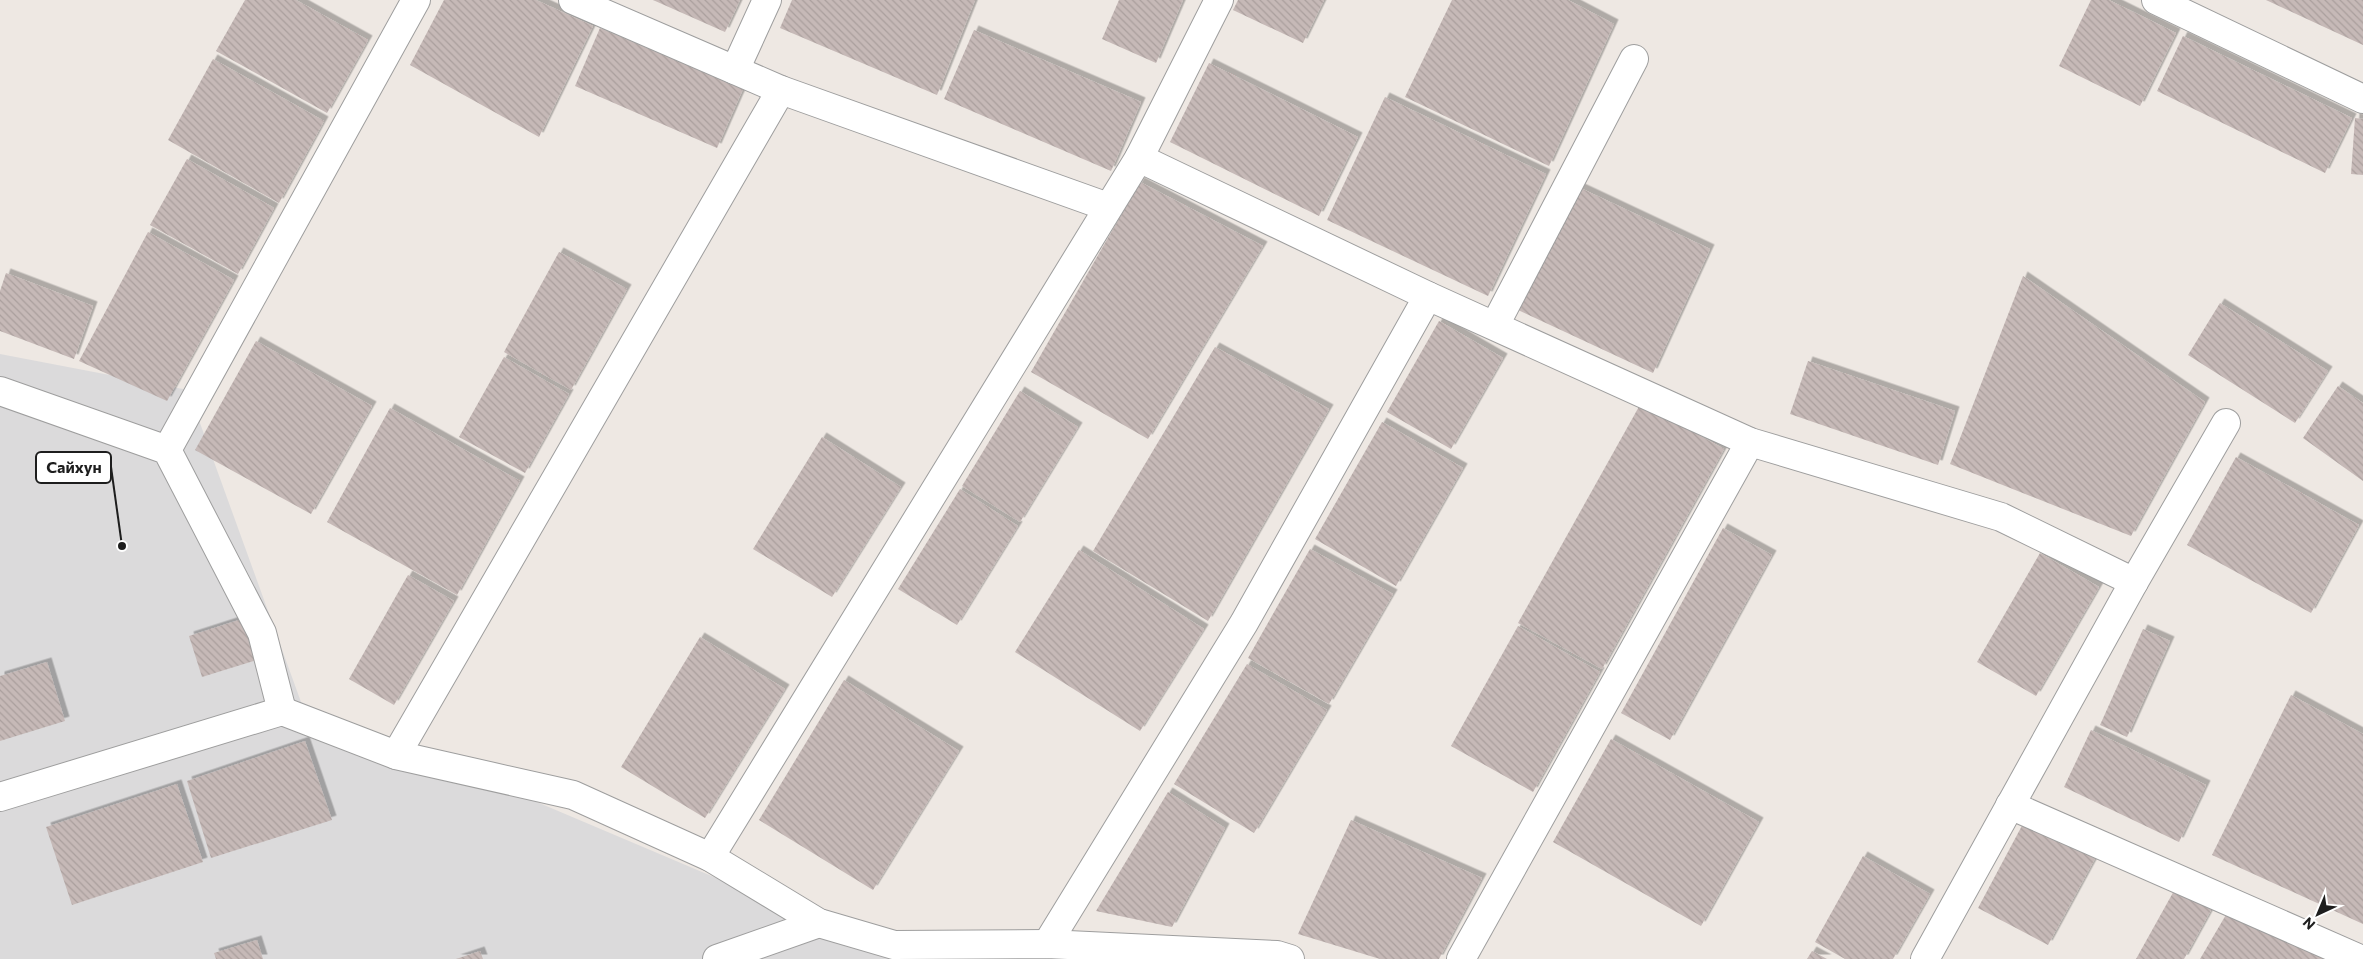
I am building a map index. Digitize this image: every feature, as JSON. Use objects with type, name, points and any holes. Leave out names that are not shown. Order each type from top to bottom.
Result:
[{"type":"street","points":[[166,450],[416,0]]},
{"type":"street","points":[[573,0],[781,90],[1108,207]]},
{"type":"street","points":[[735,70],[767,0]]},
{"type":"street","points":[[710,857],[1139,158],[1219,0]]},
{"type":"street","points":[[2156,0],[2363,99]]},
{"type":"street","points":[[1495,326],[1634,59]]},
{"type":"street","points":[[396,755],[781,90]]},
{"type":"street","points":[[1139,158],[1428,296],[1750,442],[2000,517],[2134,582]]},
{"type":"street","points":[[1047,944],[1244,623],[1428,296]]},
{"type":"street","points":[[0,391],[166,450],[262,633],[282,711]]},
{"type":"street","points":[[1925,959],[2134,582],[2226,423]]},
{"type":"street","points":[[1461,959],[1750,442]]},
{"type":"street","points":[[0,797],[282,711],[396,755],[573,795],[710,857],[819,923],[896,952],[1047,944],[1277,955],[1290,959]]},
{"type":"street","points":[[2010,805],[2360,959]]},
{"type":"street","points":[[717,959],[819,923]]},
{"type":"shaded area","points":[[0,354],[188,390],[301,702],[877,946],[937,959],[0,959]]},
{"type":"building","points":[[245,0],[296,0],[368,40],[327,113],[216,51]]},
{"type":"building","points":[[444,0],[536,0],[593,26],[539,137],[410,65]]},
{"type":"building","points":[[653,0],[740,0],[725,32]]},
{"type":"building","points":[[792,0],[975,0],[937,95],[780,28]]},
{"type":"building","points":[[1119,0],[1183,0],[1156,63],[1102,39]]},
{"type":"building","points":[[1238,0],[1324,0],[1303,43],[1233,10]]},
{"type":"building","points":[[1452,0],[1568,0],[1614,24],[1549,166],[1405,97]]},
{"type":"building","points":[[2091,0],[2109,0],[2176,33],[2140,106],[2059,66]]},
{"type":"building","points":[[2266,0],[2363,0],[2363,45]]},
{"type":"building","points":[[600,28],[743,89],[717,148],[575,86]]},
{"type":"building","points":[[974,30],[1141,102],[1111,171],[944,99]]},
{"type":"building","points":[[2183,36],[2352,118],[2325,173],[2157,91]]},
{"type":"building","points":[[213,59],[324,121],[279,203],[168,140]]},
{"type":"building","points":[[1209,63],[1358,137],[1319,216],[1170,142]]},
{"type":"building","points":[[1385,97],[1546,174],[1488,296],[1327,220]]},
{"type":"building","points":[[2355,118],[2363,119],[2363,175],[2351,174]]},
{"type":"building","points":[[187,159],[274,208],[238,274],[150,225]]},
{"type":"building","points":[[1140,182],[1263,246],[1148,439],[1031,372]]},
{"type":"building","points":[[1574,185],[1710,249],[1653,373],[1516,309]]},
{"type":"building","points":[[148,232],[234,280],[167,401],[79,361]]},
{"type":"building","points":[[559,252],[627,289],[571,390],[504,352]]},
{"type":"building","points":[[6,273],[93,306],[74,359],[0,331],[0,291]]},
{"type":"building","points":[[2023,276],[2205,402],[2131,536],[1950,464]]},
{"type":"building","points":[[2220,303],[2328,371],[2295,423],[2188,355]]},
{"type":"building","points":[[1439,321],[1503,358],[1451,449],[1387,412]]},
{"type":"building","points":[[256,341],[372,406],[311,514],[195,450]]},
{"type":"building","points":[[1215,347],[1329,409],[1208,621],[1093,551]]},
{"type":"building","points":[[504,357],[569,394],[525,473],[459,437]]},
{"type":"building","points":[[1808,361],[1955,411],[1938,465],[1790,414]]},
{"type":"building","points":[[2338,386],[2363,403],[2363,481],[2303,438]]},
{"type":"building","points":[[1020,391],[1078,427],[1020,522],[962,486]]},
{"type":"building","points":[[1641,403],[1724,449],[1602,669],[1518,623]]},
{"type":"building","points":[[390,408],[520,481],[457,595],[327,522]]},
{"type":"building","points":[[1382,422],[1463,468],[1396,586],[1315,539]]},
{"type":"building","points":[[822,437],[901,487],[832,597],[753,549]]},
{"type":"building","points":[[2236,457],[2359,525],[2311,613],[2187,545]]},
{"type":"building","points":[[960,489],[1018,526],[957,625],[898,589]]},
{"type":"building","points":[[1723,528],[1772,555],[1670,740],[1621,713]]},
{"type":"building","points":[[1310,549],[1393,594],[1329,704],[1248,658]]},
{"type":"building","points":[[1079,550],[1204,629],[1140,731],[1015,652]]},
{"type":"building","points":[[2040,553],[2099,587],[2036,696],[1977,662]]},
{"type":"building","points":[[408,575],[454,601],[394,705],[349,679]]},
{"type":"building","points":[[245,618],[257,660],[202,677],[189,636]]},
{"type":"building","points":[[1518,626],[1600,672],[1533,792],[1451,746]]},
{"type":"building","points":[[2143,629],[2170,641],[2127,737],[2100,725]]},
{"type":"building","points":[[700,637],[785,689],[705,818],[621,767]]},
{"type":"building","points":[[47,662],[65,721],[0,741],[0,676]]},
{"type":"building","points":[[1247,664],[1327,710],[1254,833],[1174,784]]},
{"type":"building","points":[[844,680],[959,751],[873,890],[759,820]]},
{"type":"building","points":[[2291,695],[2363,734],[2363,924],[2212,855]]},
{"type":"building","points":[[2091,730],[2206,785],[2179,842],[2064,787]]},
{"type":"building","points":[[1611,739],[1759,822],[1701,926],[1553,842]]},
{"type":"building","points":[[305,741],[332,820],[211,858],[187,781]]},
{"type":"building","points":[[177,784],[203,862],[72,905],[46,827]]},
{"type":"building","points":[[1168,792],[1225,828],[1172,927],[1096,911]]},
{"type":"building","points":[[1351,820],[1482,878],[1439,959],[1380,959],[1298,934]]},
{"type":"building","points":[[2025,820],[2098,853],[2048,945],[1978,908]]},
{"type":"building","points":[[1863,856],[1930,894],[1893,959],[1845,959],[1815,942]]},
{"type":"building","points":[[2175,889],[2211,910],[2184,959],[2136,959]]},
{"type":"building","points":[[2227,913],[2328,959],[2200,959]]},
{"type":"building","points":[[257,940],[263,959],[216,959],[214,953]]},
{"type":"building","points":[[480,951],[483,959],[456,959]]},
{"type":"building","points":[[1812,951],[1827,959],[1807,959]]},
{"type":"place","name":"Сайхун","points":[[122,546]]}]
